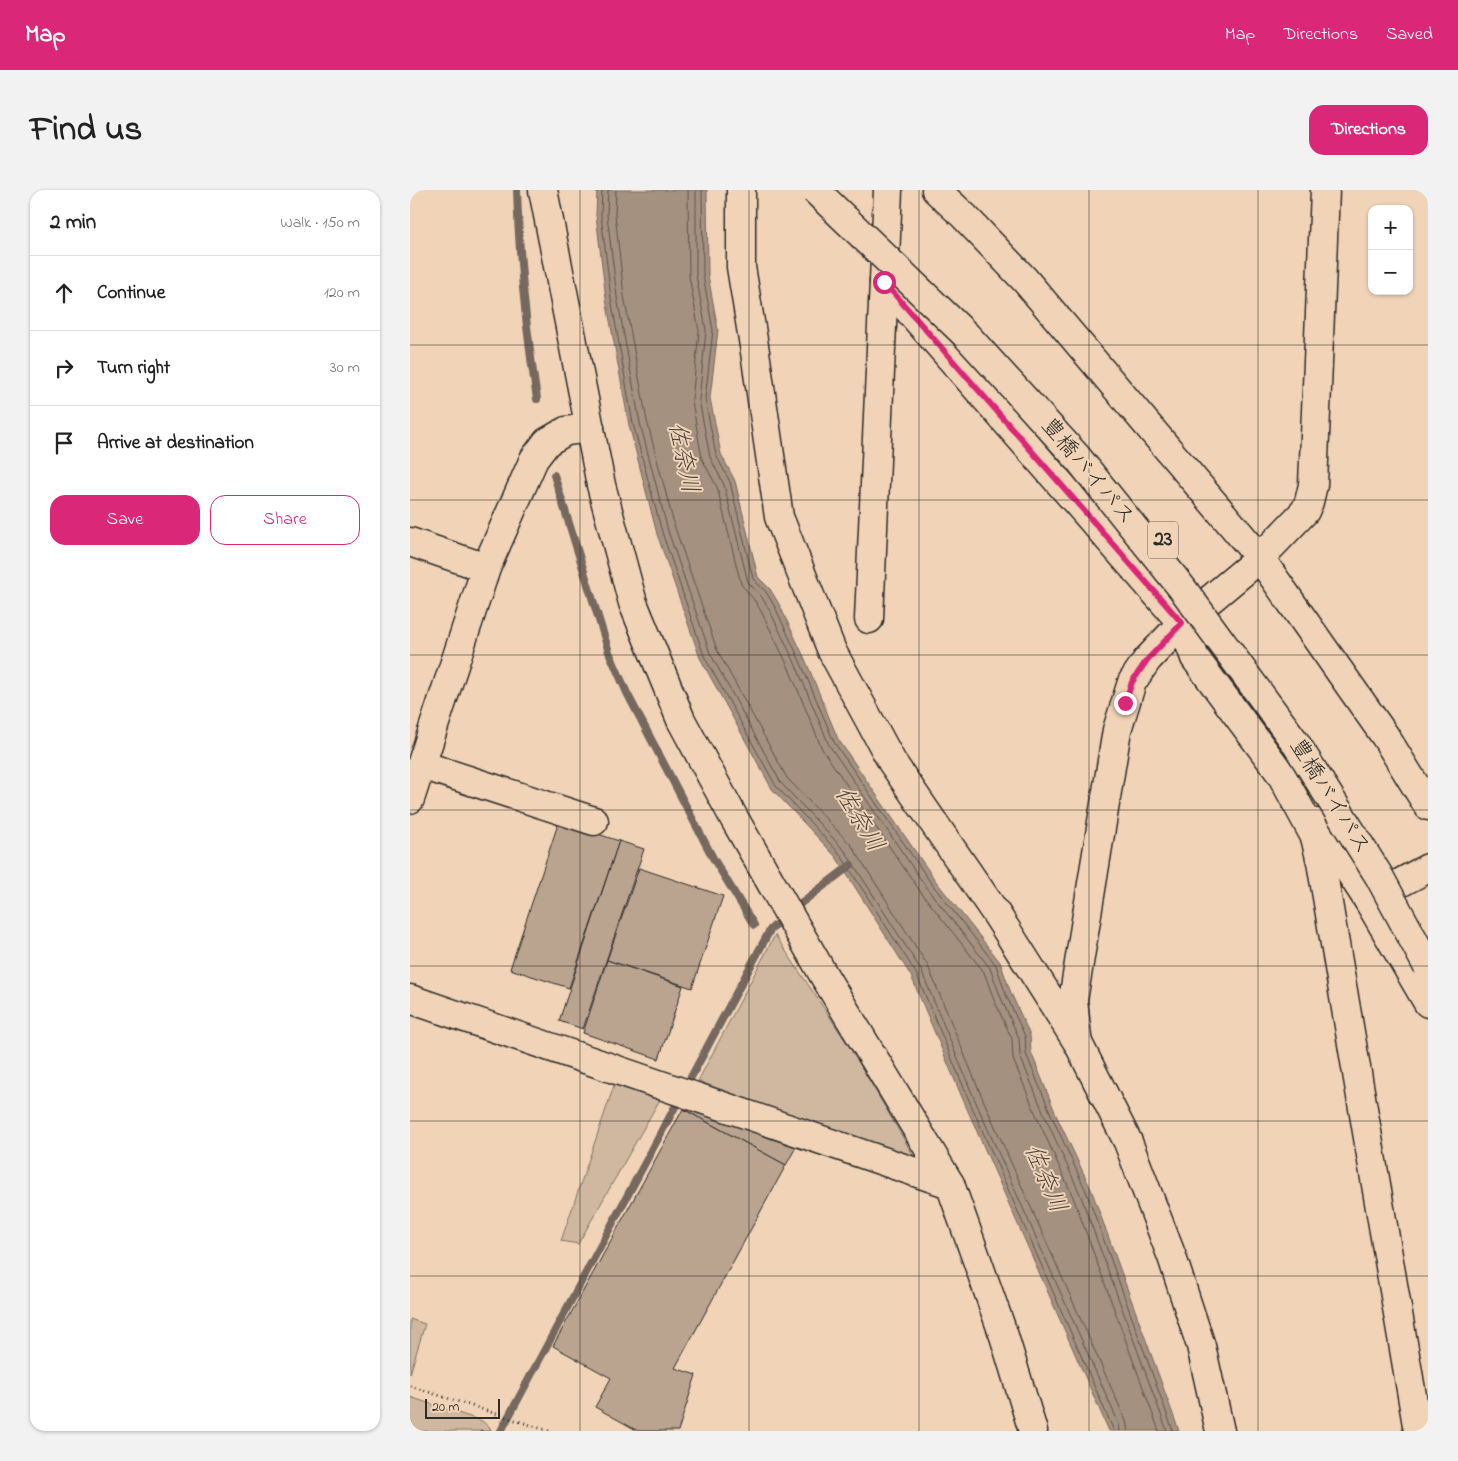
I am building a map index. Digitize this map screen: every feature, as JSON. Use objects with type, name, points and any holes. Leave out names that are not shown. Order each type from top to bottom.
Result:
[{"type":"main road","points":[[543,190],[602,485],[633,603],[681,720],[734,818],[823,974],[950,1184],[1004,1336],[1032,1431]]},
{"type":"main road","points":[[741,190],[741,266],[779,517],[782,526],[832,651],[892,762],[997,915],[1078,1043],[1128,1142],[1172,1257],[1201,1346],[1220,1431]]},
{"type":"main road","name":"豊橋バイパス","points":[[815,190],[966,335],[1077,457],[1182,588],[1295,742],[1379,876],[1428,967]]},
{"type":"main road","name":"豊橋バイパス","points":[[841,190],[978,324],[1088,449],[1193,577],[1307,733],[1392,868],[1428,934]]},
{"type":"main road","points":[[869,620],[888,190]]},
{"type":"main road","points":[[936,190],[964,216],[1025,280],[1260,558],[1385,736],[1428,806]]},
{"type":"main road","points":[[1078,1043],[1073,1000],[1117,730],[1132,682],[1147,660],[1182,623],[1260,558],[1304,511],[1310,502],[1313,485],[1325,190]]},
{"type":"main road","points":[[884,282],[1182,623],[1195,658],[1327,835],[1368,900],[1428,1003]]},
{"type":"main road","points":[[410,800],[486,568],[534,459],[547,442],[566,431],[590,428]]},
{"type":"main road","points":[[410,542],[486,568]]},
{"type":"main road","points":[[422,765],[594,821]]},
{"type":"main road","points":[[1282,774],[1315,837],[1321,862],[1418,1431]]},
{"type":"main road","points":[[1368,900],[1428,868]]},
{"type":"main road","points":[[410,999],[950,1184]]},
{"type":"path","points":[[410,1386],[549,1431]]},
{"type":"shaded area","points":[[775,935],[851,1049],[916,1160],[698,1081]]},
{"type":"shaded area","points":[[617,1077],[663,1094],[578,1244],[561,1241]]},
{"type":"shaded area","points":[[410,1319],[425,1324],[410,1374]]},
{"type":"shaded area","points":[[410,1397],[482,1421],[491,1429],[490,1431],[410,1431]]},
{"type":"water","name":"佐奈川","points":[[597,190],[707,190],[708,275],[718,330],[710,398],[721,454],[735,481],[758,577],[770,589],[779,604],[805,659],[838,739],[935,880],[1000,962],[1011,993],[1030,1035],[1031,1052],[1057,1117],[1091,1189],[1179,1431],[1109,1431],[964,1102],[911,976],[836,857],[772,789],[700,658],[657,534],[629,425],[606,299],[596,215]]},
{"type":"building","points":[[559,821],[619,841],[569,988],[510,969]]},
{"type":"building","points":[[619,841],[644,849],[583,1029],[559,1021]]},
{"type":"building","points":[[639,868],[723,896],[692,988],[607,960]]},
{"type":"building","points":[[607,960],[683,986],[659,1059],[583,1033]]},
{"type":"building","points":[[689,1098],[801,1138],[786,1165],[683,1109]]},
{"type":"building","points":[[683,1109],[786,1165],[675,1368],[696,1375],[678,1431],[638,1431],[595,1407],[611,1378],[553,1346]]},
{"type":"waterway","points":[[517,190],[524,295],[537,399]]},
{"type":"waterway","points":[[554,475],[609,652],[627,693],[713,858],[754,925]]},
{"type":"waterway","points":[[793,909],[851,865]]},
{"type":"waterway","points":[[501,1431],[770,930],[784,917]]},
{"type":"route","points":[[884,282],[1182,623],[1147,660],[1132,682],[1125,703]]}]
